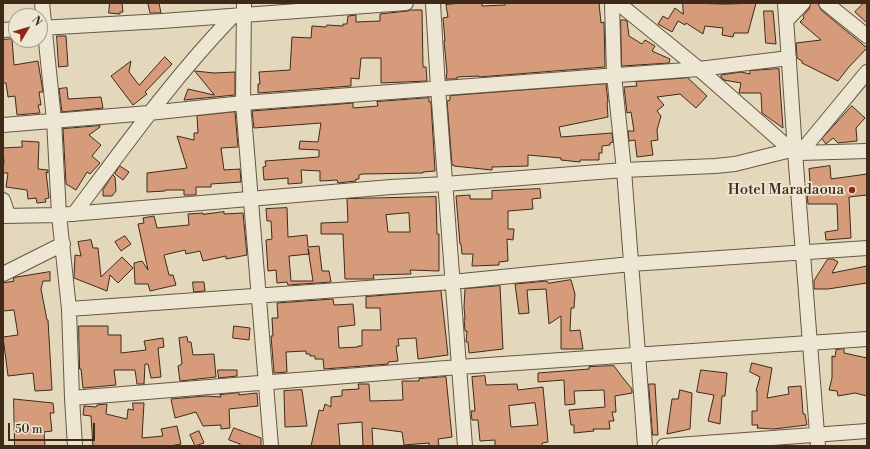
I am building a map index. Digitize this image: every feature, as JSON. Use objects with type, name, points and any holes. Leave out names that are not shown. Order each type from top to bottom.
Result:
[{"type":"street","points":[[48,27],[241,8],[406,3]]},
{"type":"street","points":[[433,3],[465,446]]},
{"type":"street","points":[[612,3],[614,75],[632,264],[645,446]]},
{"type":"street","points":[[618,3],[699,69],[795,152]]},
{"type":"street","points":[[785,3],[795,152],[818,440]]},
{"type":"street","points":[[786,20],[803,3]]},
{"type":"street","points":[[826,3],[867,36]]},
{"type":"street","points":[[241,8],[243,104],[271,446]]},
{"type":"street","points":[[74,214],[149,113],[214,35],[241,8]]},
{"type":"street","points":[[45,48],[54,120],[59,215],[69,309],[75,446]]},
{"type":"street","points":[[3,125],[438,88],[699,69],[789,58]]},
{"type":"street","points":[[795,152],[867,72]]},
{"type":"street","points":[[3,200],[5,216],[59,215],[391,187],[624,170],[715,166],[734,164],[795,152],[867,151]]},
{"type":"street","points":[[3,274],[63,244]]},
{"type":"street","points":[[69,309],[452,282],[632,264],[867,248]]},
{"type":"street","points":[[72,398],[459,367],[867,340]]},
{"type":"street","points":[[664,446],[818,440],[867,431]]},
{"type":"building","points":[[110,3],[122,3],[123,12],[120,12],[120,14],[109,13]]},
{"type":"building","points":[[159,3],[161,13],[150,13],[148,4]]},
{"type":"building","points":[[482,3],[482,6],[505,5],[505,3],[599,3],[601,23],[604,22],[605,67],[446,79],[447,72],[443,18],[448,17],[446,5]]},
{"type":"building","points":[[683,3],[756,3],[748,33],[734,33],[733,37],[722,35],[723,28],[705,26],[703,34],[686,23],[685,25],[678,21],[672,32],[658,24],[663,16],[668,19],[675,8],[683,14]]},
{"type":"building","points":[[811,3],[818,3],[821,10],[867,48],[838,81],[802,63],[802,61],[797,58],[796,43],[821,40],[800,22],[804,18],[803,16],[809,9]]},
{"type":"building","points":[[864,3],[867,3],[867,23],[855,12]]},
{"type":"building","points":[[422,10],[423,67],[426,67],[427,81],[381,83],[381,58],[361,58],[359,79],[351,78],[351,86],[258,93],[258,84],[260,84],[259,72],[290,70],[292,37],[311,38],[312,26],[343,26],[343,24],[347,24],[348,16],[356,15],[356,22],[380,21],[380,14]]},
{"type":"building","points":[[764,11],[773,11],[776,44],[766,43]]},
{"type":"building","points":[[621,20],[627,21],[629,36],[642,44],[645,40],[655,46],[652,51],[670,59],[669,63],[622,66]]},
{"type":"building","points":[[57,36],[66,36],[68,66],[59,67]]},
{"type":"building","points":[[8,39],[8,48],[13,48],[14,65],[38,61],[43,92],[39,92],[41,105],[38,105],[40,113],[17,115],[15,96],[8,97],[6,83],[3,83],[3,40]]},
{"type":"building","points":[[165,57],[172,64],[145,92],[147,94],[133,105],[111,76],[131,61],[129,72],[139,85]]},
{"type":"building","points":[[779,69],[783,128],[762,113],[761,93],[739,93],[741,83],[724,80],[721,77],[721,75],[741,72],[750,74],[750,71]]},
{"type":"building","points":[[195,71],[214,73],[235,72],[235,95],[184,100],[188,89],[214,95]]},
{"type":"building","points":[[688,78],[707,96],[696,108],[680,94],[657,97],[664,105],[657,111],[661,116],[657,130],[658,140],[651,141],[653,155],[637,157],[635,140],[629,141],[628,131],[634,131],[631,112],[627,113],[624,87],[637,86],[636,82]]},
{"type":"building","points":[[606,84],[608,117],[559,127],[561,137],[612,133],[613,142],[610,143],[610,145],[602,146],[602,153],[599,153],[599,160],[580,160],[580,162],[561,160],[561,158],[528,155],[528,166],[492,167],[492,170],[452,165],[447,101],[450,100],[450,96]]},
{"type":"building","points":[[67,88],[68,99],[101,97],[103,108],[62,112],[59,89]]},
{"type":"building","points":[[429,98],[429,102],[431,102],[435,171],[423,173],[362,174],[359,175],[359,179],[356,179],[356,181],[338,183],[337,180],[320,181],[320,171],[301,170],[302,183],[288,184],[288,178],[264,180],[263,167],[266,166],[265,161],[319,157],[319,150],[299,149],[300,141],[318,142],[321,123],[254,128],[252,111],[353,103],[353,108],[378,106],[377,102]]},
{"type":"building","points":[[852,106],[865,118],[856,128],[857,141],[838,143],[833,138],[826,144],[822,139]]},
{"type":"building","points":[[235,112],[238,147],[221,148],[224,170],[240,169],[241,182],[211,184],[211,187],[196,187],[196,195],[184,195],[184,190],[147,192],[147,173],[187,168],[177,136],[194,140],[194,133],[198,133],[197,116]]},
{"type":"building","points":[[100,126],[89,135],[101,145],[92,156],[100,163],[90,174],[87,172],[76,190],[66,184],[63,129]]},
{"type":"building","points":[[22,141],[39,142],[38,169],[48,170],[48,173],[46,172],[49,198],[45,199],[46,202],[37,203],[36,198],[28,199],[27,190],[6,187],[8,173],[3,173],[3,148],[22,147]]},
{"type":"building","points":[[120,166],[129,172],[123,180],[115,174]]},
{"type":"building","points":[[830,166],[831,179],[867,174],[867,195],[849,197],[851,238],[826,240],[825,232],[838,230],[837,204],[808,204],[807,194],[811,194],[809,169]]},
{"type":"building","points":[[113,175],[115,177],[116,191],[112,196],[103,196],[103,190]]},
{"type":"building","points":[[540,189],[541,198],[532,199],[533,209],[508,211],[508,229],[514,229],[513,240],[507,239],[508,261],[499,262],[499,265],[472,266],[473,254],[462,254],[456,196],[470,195],[470,199],[492,199],[492,191]]},
{"type":"building","points":[[436,197],[437,234],[439,234],[439,271],[410,270],[411,274],[373,275],[374,279],[345,279],[343,234],[321,234],[321,223],[348,222],[347,199]],"holes":[[[409,213],[410,232],[388,232],[386,215]]]},
{"type":"building","points":[[287,208],[288,237],[307,235],[308,247],[319,246],[322,271],[329,271],[331,282],[288,285],[287,282],[277,283],[276,270],[268,271],[266,240],[272,239],[271,221],[267,221],[266,209]],"holes":[[[309,254],[313,281],[291,281],[289,256]]]},
{"type":"building","points":[[224,212],[224,214],[243,213],[247,255],[226,259],[226,256],[203,261],[200,251],[186,254],[185,250],[164,255],[169,275],[173,275],[176,285],[150,291],[148,284],[135,284],[134,263],[142,261],[148,270],[138,224],[144,223],[143,218],[154,216],[157,228],[189,225],[188,214]]},
{"type":"building","points":[[125,236],[131,244],[121,251],[115,242]]},
{"type":"building","points":[[91,240],[93,248],[98,248],[101,277],[122,257],[133,268],[118,283],[110,275],[107,291],[74,278],[75,255],[81,256],[78,242]]},
{"type":"building","points":[[828,259],[833,259],[838,262],[832,273],[867,266],[867,283],[828,289],[814,289],[814,281]]},
{"type":"building","points":[[50,272],[50,281],[43,281],[41,289],[48,320],[52,390],[35,391],[33,373],[8,376],[3,337],[18,335],[14,310],[3,311],[3,283],[14,281],[13,278],[17,277]]},
{"type":"building","points":[[571,280],[575,294],[574,308],[571,308],[570,331],[580,330],[583,349],[561,349],[561,316],[549,324],[546,289],[527,290],[529,313],[519,314],[515,284],[547,281],[548,283]]},
{"type":"building","points":[[193,282],[204,282],[205,291],[194,292]]},
{"type":"building","points":[[500,286],[503,349],[469,353],[468,342],[466,342],[467,331],[465,331],[464,319],[465,289]]},
{"type":"building","points":[[441,291],[448,355],[418,359],[416,338],[398,339],[399,346],[396,346],[398,361],[388,362],[388,364],[324,369],[323,359],[315,359],[315,356],[306,354],[306,351],[286,352],[287,372],[274,373],[271,336],[273,336],[272,318],[278,318],[277,303],[333,299],[334,305],[353,304],[355,325],[338,327],[339,348],[358,347],[362,346],[362,330],[381,330],[380,308],[366,308],[366,297]]},
{"type":"building","points":[[79,326],[108,326],[108,335],[121,335],[121,353],[146,350],[144,341],[163,338],[164,347],[158,348],[161,377],[151,378],[148,364],[145,364],[144,384],[137,384],[135,370],[114,370],[116,385],[83,388],[80,369]]},
{"type":"building","points":[[234,326],[250,328],[249,340],[233,338]]},
{"type":"building","points":[[187,337],[188,342],[191,342],[193,355],[214,354],[216,377],[180,381],[178,366],[182,364],[179,338]]},
{"type":"building","points":[[844,349],[844,353],[867,358],[867,396],[855,393],[838,396],[837,391],[829,390],[832,378],[832,356],[835,357],[836,350]]},
{"type":"building","points":[[752,363],[772,368],[767,398],[789,394],[788,387],[801,386],[803,414],[805,414],[807,425],[774,429],[757,428],[758,425],[752,425],[752,411],[757,411],[756,391],[760,377],[750,372]]},
{"type":"building","points":[[614,366],[632,389],[632,393],[615,396],[616,412],[612,412],[614,421],[609,421],[610,429],[593,429],[594,431],[574,433],[574,425],[571,425],[569,410],[605,407],[604,390],[574,391],[575,404],[565,405],[564,380],[538,382],[538,373],[589,369],[589,367]]},
{"type":"building","points":[[218,370],[237,370],[237,376],[219,378]]},
{"type":"building","points":[[701,370],[727,373],[725,396],[722,396],[720,424],[708,421],[714,395],[697,392]]},
{"type":"building","points":[[485,376],[486,385],[517,384],[518,390],[543,387],[548,442],[542,443],[542,446],[495,446],[495,440],[480,441],[478,420],[472,420],[471,411],[475,411],[472,377]],"holes":[[[535,403],[538,425],[511,427],[509,406]]]},
{"type":"building","points":[[446,377],[452,437],[438,439],[439,446],[429,446],[429,443],[404,445],[402,432],[372,428],[373,446],[363,446],[362,422],[338,424],[340,446],[311,446],[319,410],[323,411],[325,404],[331,407],[331,397],[342,396],[342,390],[359,389],[358,384],[369,384],[370,401],[403,400],[402,381],[419,381],[419,379]]},
{"type":"building","points":[[649,384],[655,384],[658,435],[653,435]]},
{"type":"building","points":[[302,390],[307,426],[285,427],[284,391]]},
{"type":"building","points":[[680,390],[692,393],[690,429],[667,434],[672,399],[678,399]]},
{"type":"building","points":[[239,393],[239,395],[257,393],[258,406],[229,409],[230,428],[221,429],[221,425],[203,426],[196,412],[175,418],[171,399],[205,396],[221,397],[220,395]]},
{"type":"building","points":[[14,399],[53,403],[54,413],[50,413],[52,431],[44,432],[45,446],[15,446]]},
{"type":"building","points":[[133,403],[144,403],[142,438],[163,436],[161,429],[177,426],[181,444],[170,446],[93,446],[91,416],[83,415],[84,406],[96,407],[97,405],[107,404],[106,414],[127,419],[128,409],[133,410]]},
{"type":"building","points":[[234,428],[261,438],[261,446],[240,446],[240,444],[229,440]]},
{"type":"building","points":[[199,431],[204,443],[195,446],[190,435]]},
{"type":"place","name":"Hotel Maradaoua","points":[[852,190]]}]
